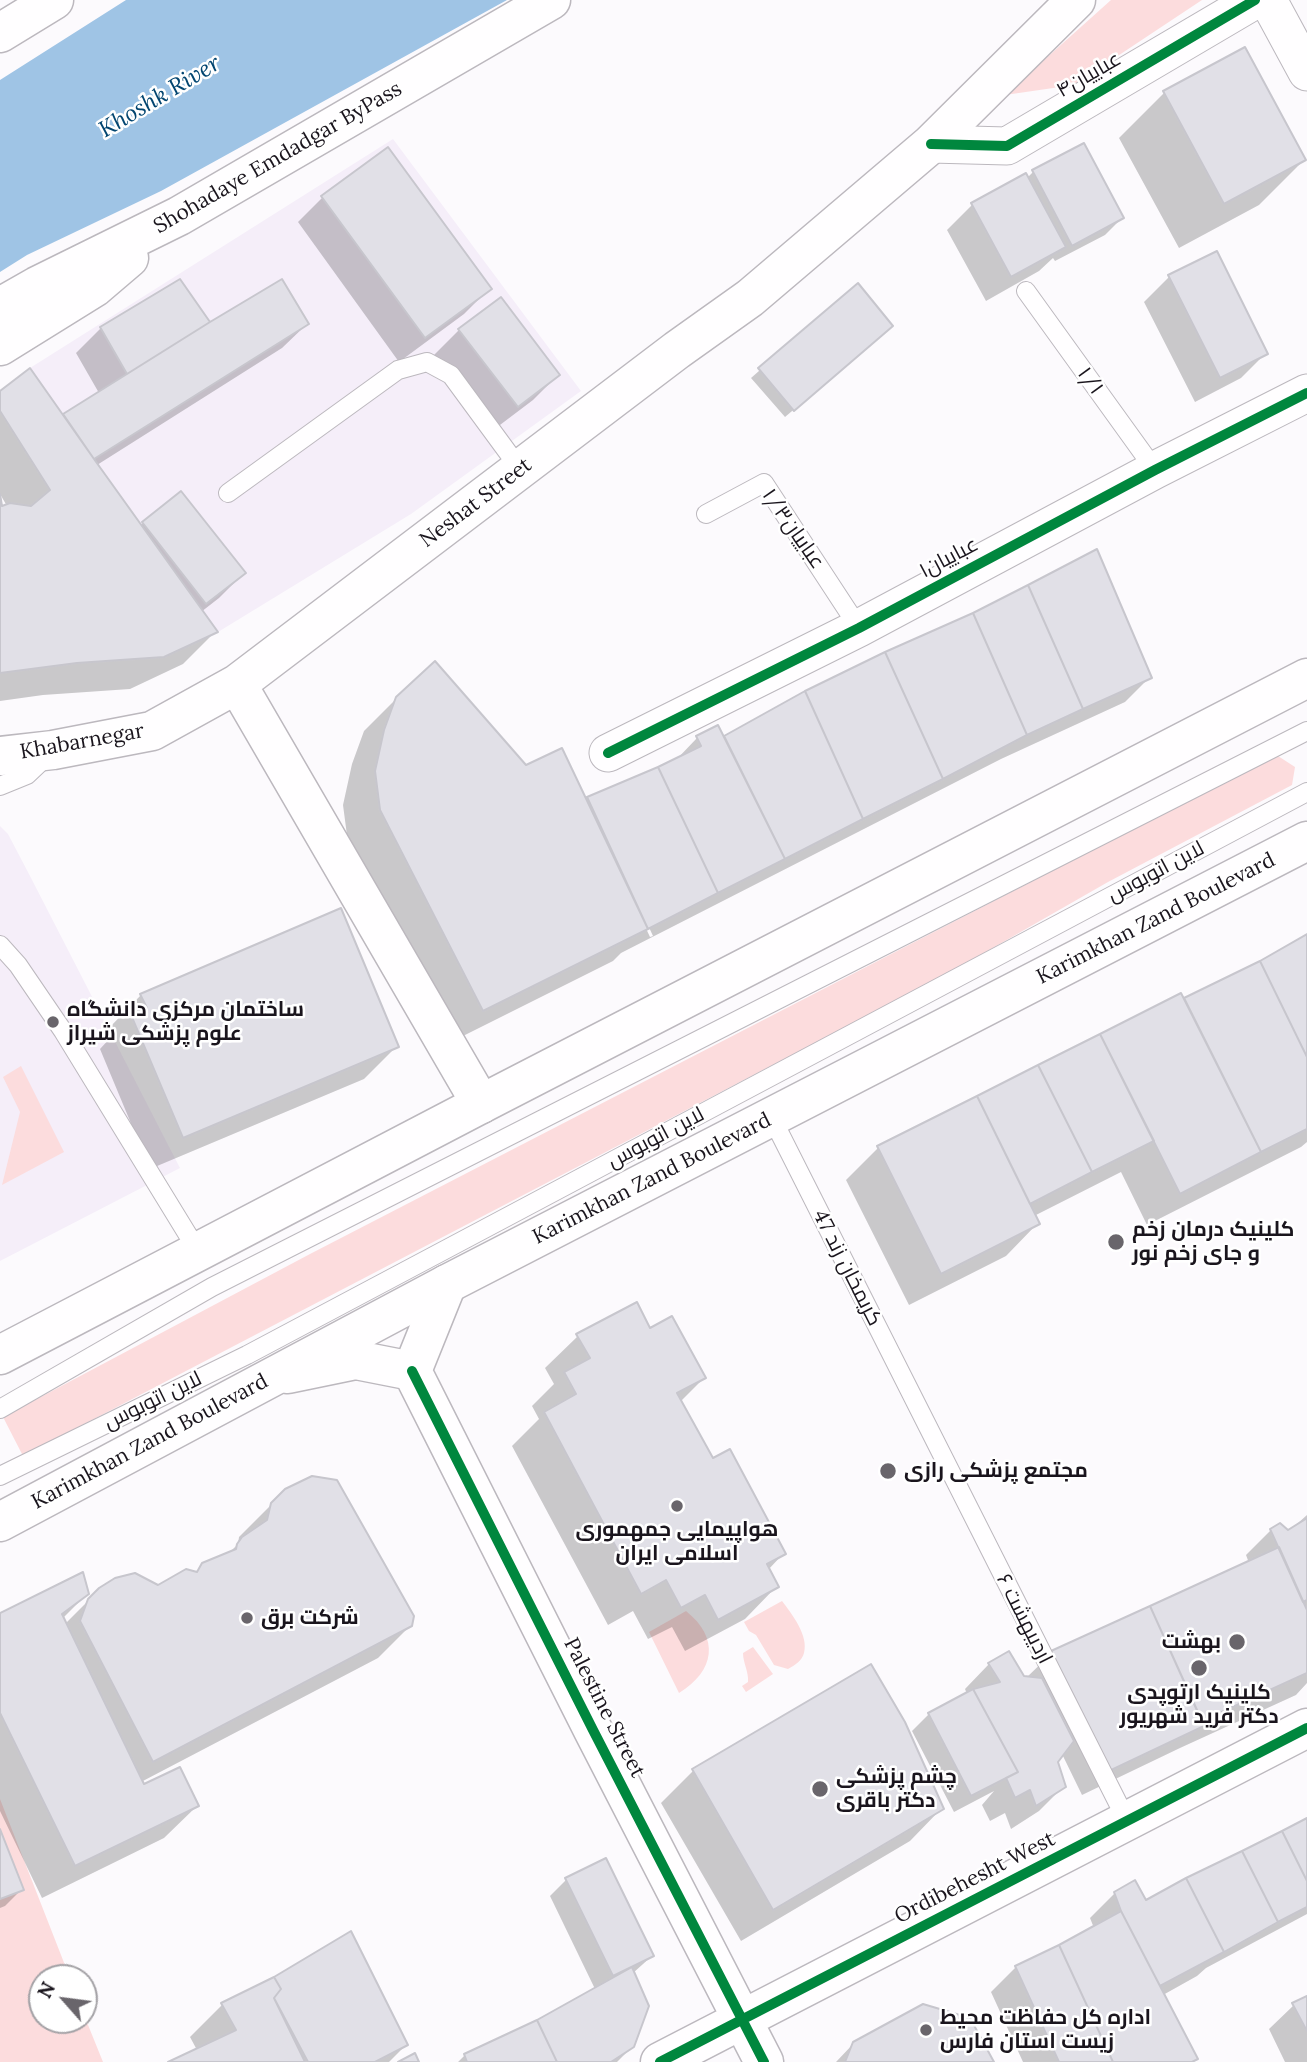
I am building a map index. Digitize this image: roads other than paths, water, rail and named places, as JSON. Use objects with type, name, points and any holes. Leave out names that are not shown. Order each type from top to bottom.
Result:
[{"type":"main road","points":[[0,33],[54,0]]},
{"type":"main road","name":"Shohadaye Emdadgar ByPass","points":[[0,307],[179,216],[551,0]]},
{"type":"main road","name":"Neshat Street","points":[[237,684],[677,350],[750,298],[931,144],[1076,0]]},
{"type":"main road","points":[[0,346],[95,286],[179,216]]},
{"type":"main road","points":[[0,1355],[1307,678]]},
{"type":"main road","points":[[237,684],[481,1104]]},
{"type":"main road","name":"Khabarnegar","points":[[0,756],[53,750],[152,731],[237,684]]},
{"type":"main road","name":"Karimkhan Zand Boulevard","points":[[0,1522],[447,1283],[1307,841]]},
{"type":"main road","points":[[269,1378],[356,1360],[412,1371],[447,1283]]},
{"type":"main road","name":"Palestine Street","points":[[412,1371],[764,2062]]},
{"type":"main road","name":"Ordibehesht West","points":[[660,2062],[1307,1728]]},
{"type":"street","name":"عباییان۴","points":[[931,144],[1007,146],[1255,0]]},
{"type":"street","points":[[1269,0],[1307,72]]},
{"type":"street","name":"عباییان۱","points":[[608,753],[859,628],[1155,470],[1307,393]]},
{"type":"lane","name":"۱/۱","points":[[1026,291],[1155,470]]},
{"type":"lane","points":[[228,494],[398,370],[427,362],[451,375],[520,469]]},
{"type":"lane","name":"عباییان۱/۳","points":[[706,514],[764,482],[859,628]]},
{"type":"lane","points":[[0,1409],[212,1287],[1307,731]]},
{"type":"lane","points":[[0,786],[27,775],[53,750]]},
{"type":"lane","name":"لاین اتوبوس","points":[[0,1476],[247,1355],[1307,792]]},
{"type":"lane","points":[[0,945],[18,965],[63,1031],[198,1253]]},
{"type":"lane","name":"47 کریمخان زند","points":[[772,1118],[922,1418]]},
{"type":"lane","name":"۶ اردیبهشت","points":[[922,1418],[1127,1821]]},
{"type":"water","name":"Khoshk River","points":[[126,0],[507,0],[161,191],[27,255],[0,272],[0,80]]},
{"type":"place","name":"ساختمان مرکزی دانشگاه علوم پزشکی شیراز","points":[[53,1022]]},
{"type":"place","name":"کلینیک درمان زخم و جای زخم نور","points":[[1116,1242]]},
{"type":"place","name":"مجتمع پزشکی رازی","points":[[888,1471]]},
{"type":"place","name":"هواپیمایی جمهموری اسلامی ایران","points":[[677,1506]]},
{"type":"place","name":"شرکت برق","points":[[247,1618]]},
{"type":"place","name":"بهشت","points":[[1237,1642]]},
{"type":"place","name":"کلینیک ارتوپدی دکتر فرید شهریور","points":[[1199,1668]]},
{"type":"place","name":"چشم پزشکی دکتر باقری","points":[[820,1789]]},
{"type":"place","name":"اداره کل حفاظت محیط زیست استان فارس","points":[[926,2030]]}]
